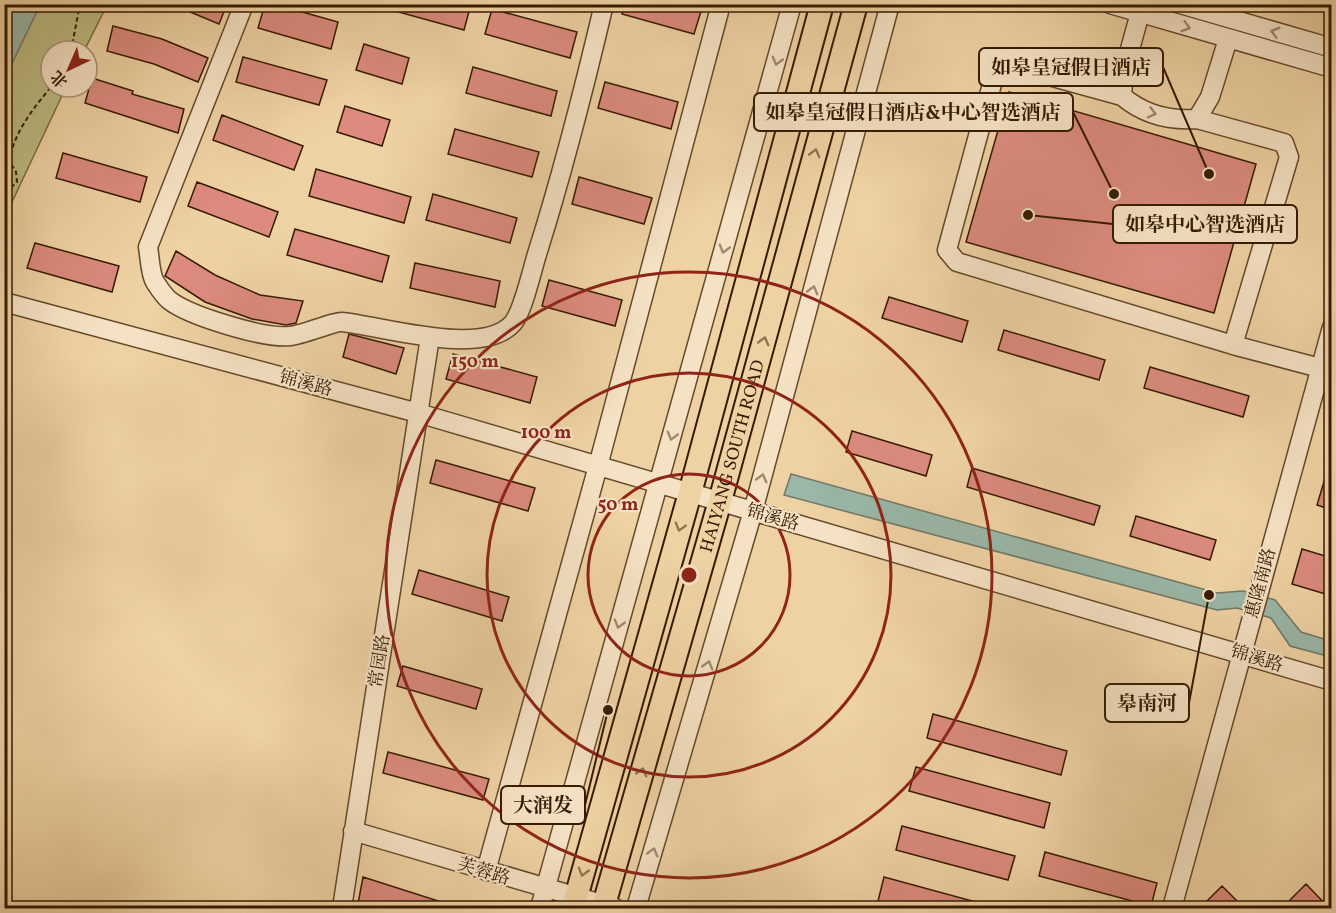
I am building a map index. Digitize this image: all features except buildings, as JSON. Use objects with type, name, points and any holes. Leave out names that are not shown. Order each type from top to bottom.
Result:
[{"type":"main road","name":"HAIYANG SOUTH ROAD","points":[[575,903],[690,493],[822,4]]},
{"type":"main road","name":"HAIYANG SOUTH ROAD","points":[[608,908],[856,4]]},
{"type":"street","points":[[244,4],[148,247],[153,280],[170,300],[206,318],[249,330],[287,336],[314,332],[338,321],[430,337],[491,337],[513,323],[526,293],[576,125],[604,4]]},
{"type":"street","points":[[486,871],[598,466],[721,4]]},
{"type":"street","points":[[540,909],[792,4]]},
{"type":"street","points":[[636,909],[753,511],[890,4]]},
{"type":"street","points":[[1110,4],[1332,68]]},
{"type":"street","points":[[1180,4],[1332,48]]},
{"type":"street","points":[[1122,96],[1124,71],[1140,13]]},
{"type":"street","points":[[1197,118],[1210,97],[1228,39]]},
{"type":"street","points":[[1233,345],[1289,157],[1284,143],[1197,118],[1178,120],[1137,109],[1122,96],[998,62],[947,250],[957,262],[1233,345],[1320,368]]},
{"type":"street","name":"锦溪路","points":[[4,302],[418,414],[1332,681]]},
{"type":"street","name":"惠隆南路","points":[[1172,909],[1253,607],[1332,327]]},
{"type":"street","name":"常园路","points":[[342,909],[352,831],[430,337]]},
{"type":"street","name":"芙蓉路","points":[[352,831],[545,890],[575,903],[608,908]]},
{"type":"path","points":[[73,39],[80,4]]},
{"type":"path","points":[[4,189],[9,189],[16,182],[16,172],[9,161],[12,144],[27,116],[41,99]]},
{"type":"shaded area","points":[[4,5],[40,5],[5,78]]},
{"type":"shaded area","points":[[5,5],[107,5],[90,39],[39,39],[39,99],[60,99],[5,217]]},
{"type":"shaded area","points":[[791,474],[1217,593],[1243,591],[1275,600],[1301,632],[1331,641],[1331,657],[1290,646],[1271,618],[1237,608],[1217,610],[784,495]]},
{"type":"place","name":"如皋皇冠假日酒店","points":[[1209,174]]},
{"type":"place","name":"如皋皇冠假日酒店&中心智选酒店","points":[[1114,194]]},
{"type":"place","name":"如皋中心智选酒店","points":[[1028,215]]},
{"type":"place","name":"皋南河","points":[[1209,595]]},
{"type":"place","name":"大润发","points":[[608,710]]}]
